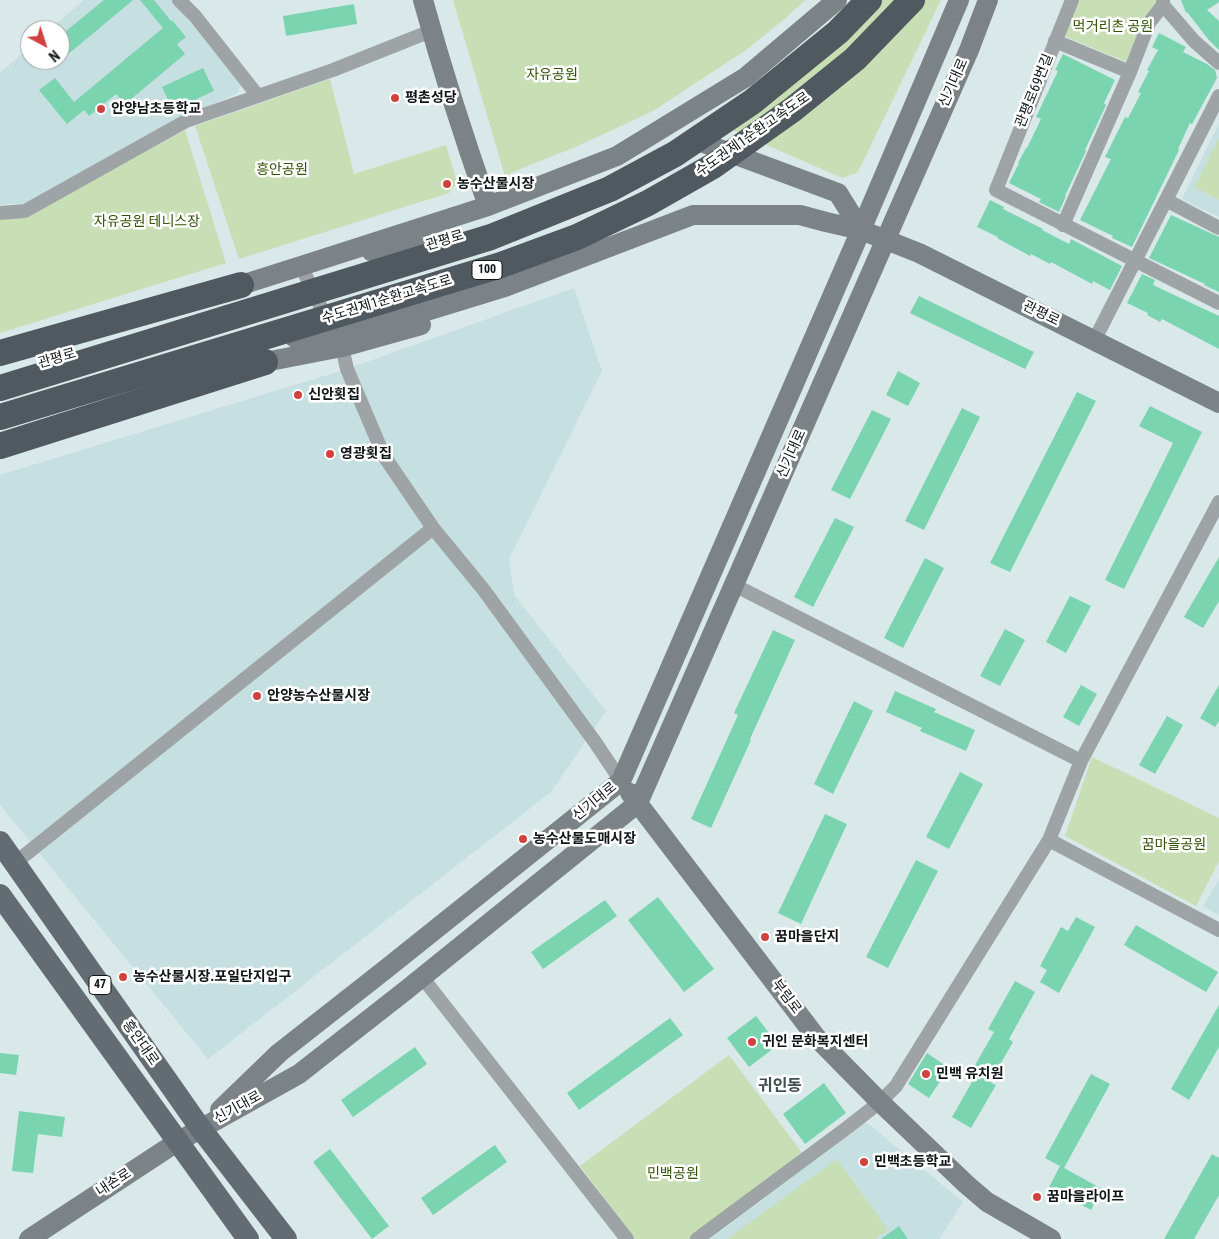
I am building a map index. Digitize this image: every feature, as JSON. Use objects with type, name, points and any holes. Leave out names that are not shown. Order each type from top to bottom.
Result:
[{"type":"highway","name":"수도권제1순환고속도로","points":[[0,388],[491,236],[610,190],[675,154],[752,102],[838,32],[870,0]]},
{"type":"highway","name":"수도권제1순환고속도로","points":[[0,417],[501,266],[577,237],[648,203],[721,160],[792,110],[855,59],[912,0]]},
{"type":"highway","points":[[0,353],[241,285]]},
{"type":"highway","points":[[2,442],[265,362]]},
{"type":"main road","name":"흥안대로","points":[[0,842],[201,1129],[286,1239]]},
{"type":"main road","name":"흥안대로","points":[[0,895],[248,1239]]},
{"type":"street","points":[[179,0],[195,16],[258,96]]},
{"type":"street","points":[[423,0],[431,31],[488,206]]},
{"type":"street","points":[[0,349],[191,291],[305,275],[343,253],[488,206],[617,156],[746,77],[837,0]]},
{"type":"street","points":[[617,156],[698,141],[843,20],[862,0]]},
{"type":"street","name":"신기대로","points":[[201,1129],[279,1053],[621,781],[959,0]]},
{"type":"street","name":"신기대로","points":[[201,1129],[299,1074],[638,803],[990,0]]},
{"type":"street","points":[[1055,41],[1072,0]]},
{"type":"street","points":[[1064,225],[1149,23],[1163,2],[1194,41],[1219,63]]},
{"type":"street","points":[[0,213],[25,211],[186,121],[333,70],[431,31]]},
{"type":"street","name":"관평로69번길","points":[[1130,72],[1055,41],[996,190],[1219,303]]},
{"type":"street","points":[[1094,342],[1219,96]]},
{"type":"street","points":[[698,141],[838,193],[861,230]]},
{"type":"street","name":"관평로","points":[[0,376],[305,275],[424,248],[486,228],[591,188],[698,141]]},
{"type":"street","points":[[1166,200],[1219,228]]},
{"type":"street","points":[[2,442],[337,339],[491,305],[526,292],[693,215]]},
{"type":"street","name":"관평로","points":[[2,442],[219,354],[337,339],[505,287],[693,215],[800,215],[861,230],[919,253],[1219,403]]},
{"type":"street","points":[[343,253],[424,248]]},
{"type":"street","points":[[305,275],[337,339],[347,369],[384,456],[433,528],[488,597],[595,742],[621,781]]},
{"type":"street","points":[[265,362],[337,339]]},
{"type":"street","points":[[697,1239],[880,1102],[896,1086],[1049,840],[1081,761],[1219,502]]},
{"type":"street","points":[[15,863],[433,528]]},
{"type":"street","points":[[734,585],[1081,761]]},
{"type":"street","name":"부림로","points":[[621,781],[816,1037],[880,1102],[966,1184],[987,1202],[1051,1239]]},
{"type":"street","points":[[1049,840],[1219,930]]},
{"type":"street","points":[[422,977],[626,1239]]},
{"type":"street","name":"내손로","points":[[29,1239],[177,1142],[201,1129]]},
{"type":"shaded area","name":"안양남초등학교","points":[[84,0],[171,0],[192,19],[241,84],[238,93],[167,125],[27,203],[0,205],[0,73],[20,56],[20,70],[70,70],[70,20],[61,20]]},
{"type":"shaded area","points":[[1219,123],[1219,217],[1182,199]]},
{"type":"shaded area","points":[[574,288],[602,371],[509,559],[514,595],[606,711],[551,792],[208,1059],[0,805],[0,475],[347,369]]},
{"type":"shaded area","points":[[1219,879],[1219,915],[1203,906]]},
{"type":"shaded area","name":"민백초등학교","points":[[866,1122],[963,1202],[939,1239],[710,1239]]},
{"type":"green space","name":"자유공원","points":[[453,0],[805,0],[746,50],[653,111],[578,146],[505,176]]},
{"type":"green space","points":[[875,0],[941,0],[858,172],[842,178],[721,125]]},
{"type":"green space","name":"먹거리촌 공원","points":[[1079,0],[1159,0],[1129,63],[1064,36]]},
{"type":"green space","name":"흥안공원","points":[[330,79],[354,174],[446,145],[457,182],[449,193],[239,259],[195,126]]},
{"type":"green space","name":"자유공원 테니스장","points":[[185,130],[226,263],[0,333],[0,220],[25,217]]},
{"type":"green space","points":[[1219,138],[1219,200],[1194,187]]},
{"type":"green space","name":"꿈마을공원","points":[[1092,757],[1219,818],[1219,861],[1196,906],[1065,836]]},
{"type":"green space","name":"민백공원","points":[[729,1055],[803,1154],[690,1239],[635,1239],[580,1166]]},
{"type":"green space","points":[[837,1159],[888,1230],[875,1239],[727,1239]]},
{"type":"building","points":[[104,0],[133,0],[70,53],[70,28]]},
{"type":"building","points":[[140,0],[154,0],[172,20],[186,37],[177,44],[185,54],[125,104],[116,94],[89,116],[84,110],[67,124],[39,90],[55,78],[74,102],[163,28]]},
{"type":"building","points":[[1181,0],[1219,0],[1219,2],[1207,10],[1219,21],[1219,50],[1186,13]]},
{"type":"building","points":[[354,4],[357,24],[286,36],[283,16]]},
{"type":"building","points":[[1159,33],[1186,47],[1183,52],[1215,70],[1217,78],[1192,124],[1190,123],[1132,247],[1080,220],[1111,159],[1105,157],[1125,117],[1128,118],[1141,93],[1138,92],[1158,50],[1152,47]]},
{"type":"building","points":[[1063,54],[1115,80],[1059,212],[1039,202],[1041,199],[1009,183],[1041,119],[1036,117],[1058,71],[1055,70]]},
{"type":"building","points":[[203,68],[214,91],[173,110],[162,87]]},
{"type":"building","points":[[990,200],[1004,207],[1003,209],[1069,244],[1071,239],[1122,266],[1110,290],[1093,281],[1092,284],[1051,262],[1050,264],[1031,254],[1030,256],[977,227]]},
{"type":"building","points":[[1171,215],[1219,237],[1219,292],[1149,258]]},
{"type":"building","points":[[1142,274],[1155,280],[1153,285],[1219,316],[1219,349],[1162,319],[1160,322],[1147,315],[1148,313],[1127,303]]},
{"type":"building","points":[[919,296],[1034,352],[1025,369],[910,313]]},
{"type":"building","points":[[898,371],[920,383],[908,406],[886,395]]},
{"type":"building","points":[[1077,392],[1096,401],[1010,572],[990,563]]},
{"type":"building","points":[[1150,406],[1202,432],[1124,589],[1105,580],[1173,443],[1139,426]]},
{"type":"building","points":[[962,408],[980,417],[924,530],[905,521]]},
{"type":"building","points":[[872,410],[891,419],[850,499],[831,490]]},
{"type":"building","points":[[835,518],[854,527],[813,607],[794,597]]},
{"type":"building","points":[[1219,557],[1219,601],[1203,628],[1184,617]]},
{"type":"building","points":[[925,558],[944,568],[903,648],[884,638]]},
{"type":"building","points":[[1070,596],[1091,606],[1066,653],[1046,642]]},
{"type":"building","points":[[1005,629],[1025,640],[1000,686],[980,676]]},
{"type":"building","points":[[773,630],[795,640],[711,828],[691,819],[738,715],[734,713]]},
{"type":"building","points":[[1081,685],[1097,694],[1079,726],[1063,717]]},
{"type":"building","points":[[1219,685],[1219,721],[1215,727],[1200,718]]},
{"type":"building","points":[[895,691],[936,709],[934,712],[975,730],[966,751],[920,731],[922,728],[886,712]]},
{"type":"building","points":[[854,701],[873,711],[833,794],[814,784]]},
{"type":"building","points":[[1167,716],[1183,725],[1155,774],[1139,765]]},
{"type":"building","points":[[960,772],[983,784],[949,849],[926,837]]},
{"type":"building","points":[[825,814],[847,824],[801,924],[778,913]]},
{"type":"building","points":[[916,860],[938,871],[888,968],[866,957]]},
{"type":"building","points":[[658,897],[714,969],[684,992],[628,920]]},
{"type":"building","points":[[605,900],[617,916],[543,969],[531,952]]},
{"type":"building","points":[[1076,917],[1095,927],[1059,993],[1040,982],[1047,970],[1040,966],[1061,927],[1068,931]]},
{"type":"building","points":[[1136,925],[1218,972],[1206,992],[1124,945]]},
{"type":"building","points":[[1015,981],[1035,992],[1009,1039],[1013,1042],[990,1082],[996,1085],[971,1128],[952,1117],[976,1075],[971,1072],[994,1032],[988,1029]]},
{"type":"building","points":[[1219,1005],[1219,1047],[1189,1100],[1171,1089]]},
{"type":"building","name":"귀인 문화복지센터","points":[[756,1016],[778,1045],[749,1067],[727,1038]]},
{"type":"building","points":[[670,1018],[683,1035],[579,1110],[567,1093]]},
{"type":"building","points":[[415,1047],[427,1064],[353,1117],[341,1100]]},
{"type":"building","points":[[0,1053],[19,1055],[16,1075],[0,1073]]},
{"type":"building","name":"민백 유치원","points":[[927,1053],[949,1068],[929,1098],[908,1084]]},
{"type":"building","points":[[1091,1074],[1110,1084],[1064,1168],[1102,1189],[1091,1210],[1049,1187],[1060,1166],[1045,1158]]},
{"type":"building","points":[[824,1083],[846,1113],[805,1144],[783,1114]]},
{"type":"building","points":[[19,1111],[65,1117],[62,1137],[38,1134],[33,1173],[12,1171]]},
{"type":"building","points":[[495,1145],[507,1162],[433,1215],[421,1198]]},
{"type":"building","points":[[330,1149],[389,1226],[372,1239],[313,1162]]},
{"type":"building","points":[[1212,1154],[1219,1158],[1219,1195],[1194,1239],[1164,1239]]},
{"type":"building","points":[[899,1226],[908,1239],[881,1239]]},
{"type":"place","name":"평촌성당","points":[[395,98]]},
{"type":"place","name":"안양남초등학교","points":[[101,109]]},
{"type":"place","name":"농수산물시장","points":[[447,184]]},
{"type":"place","name":"신안횟집","points":[[298,395]]},
{"type":"place","name":"영광횟집","points":[[330,454]]},
{"type":"place","name":"안양농수산물시장","points":[[257,696]]},
{"type":"place","name":"농수산물도매시장","points":[[523,839]]},
{"type":"place","name":"꿈마을단지","points":[[765,937]]},
{"type":"place","name":"농수산물시장.포일단지입구","points":[[123,977]]},
{"type":"place","name":"귀인 문화복지센터","points":[[752,1042]]},
{"type":"place","name":"민백 유치원","points":[[926,1074]]},
{"type":"place","name":"민백초등학교","points":[[864,1162]]},
{"type":"place","name":"꿈마을라이프","points":[[1037,1197]]},
{"type":"district","name":"귀인동","points":[[780,1087]]}]
